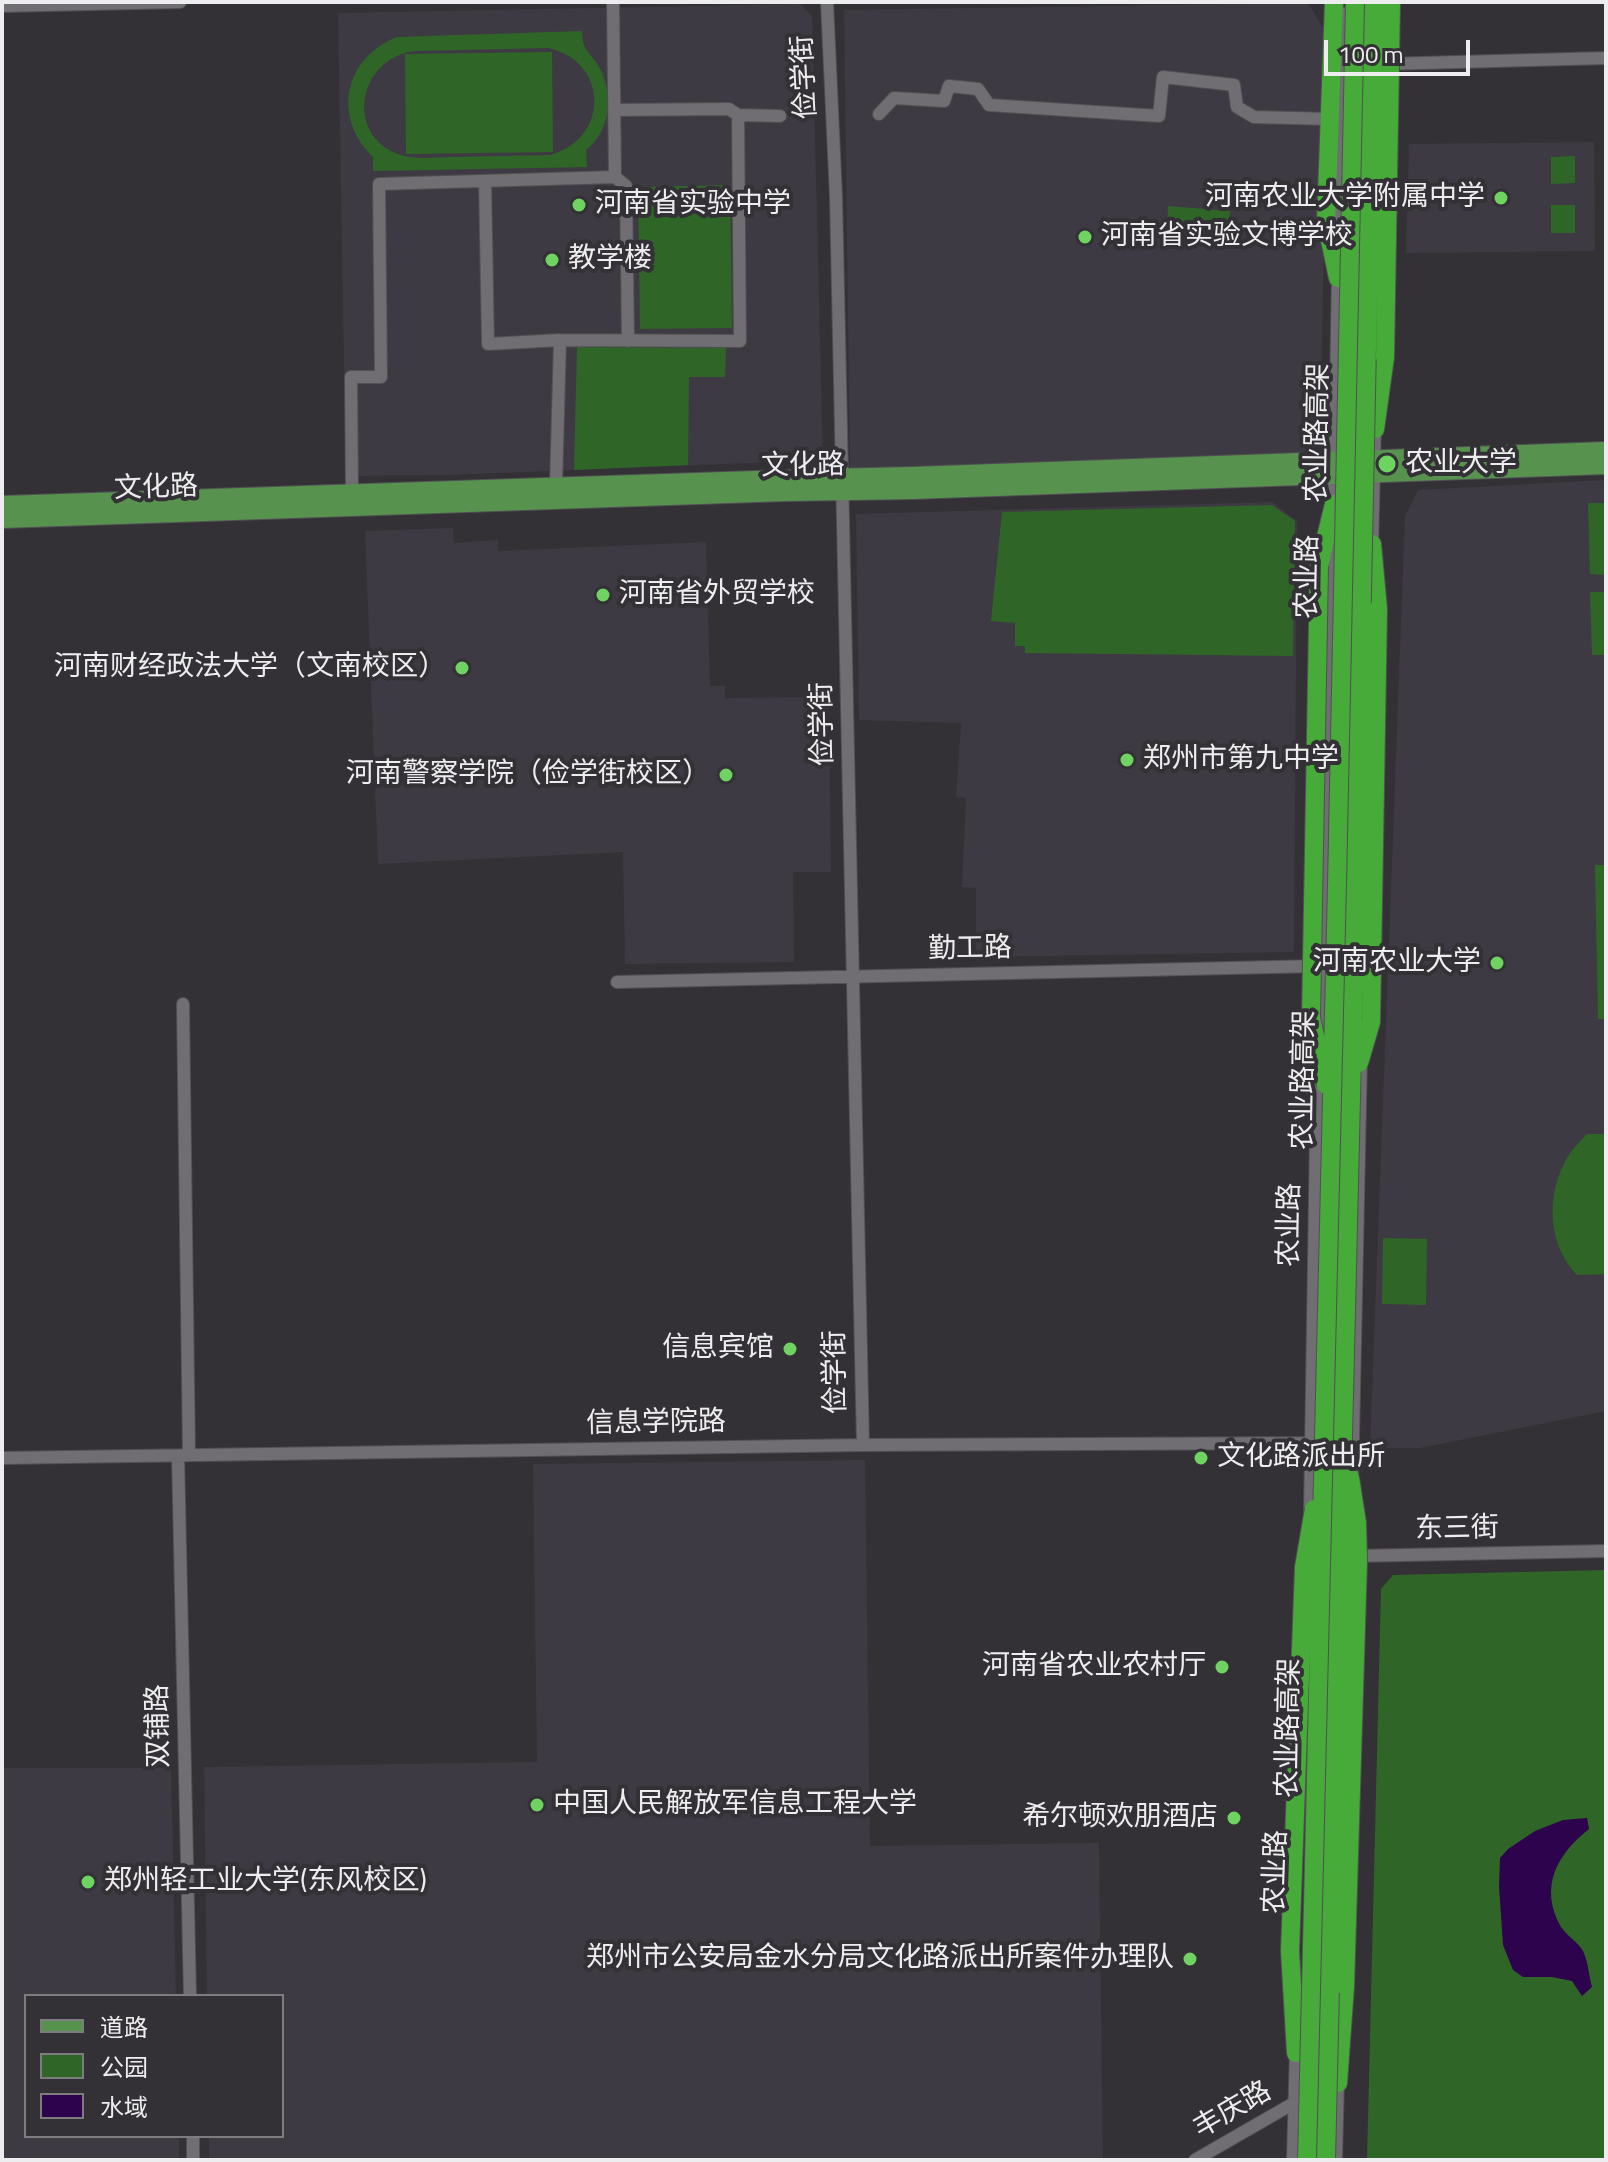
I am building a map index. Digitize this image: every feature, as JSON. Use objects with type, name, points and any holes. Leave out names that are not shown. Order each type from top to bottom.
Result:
[{"type":"highway","points":[[1334,2],[1326,221],[1338,278]]},
{"type":"highway","name":"农业路高架","points":[[1307,2160],[1355,2]]},
{"type":"highway","name":"农业路高架","points":[[1326,2160],[1374,2]]},
{"type":"highway","points":[[1375,429],[1385,357],[1388,2]]},
{"type":"highway","points":[[1332,1116],[1311,1018],[1319,566],[1334,504]]},
{"type":"highway","points":[[1351,1089],[1371,1022],[1378,609],[1372,544]]},
{"type":"highway","points":[[1338,2083],[1345,1986],[1358,1561],[1355,1501],[1343,1446]]},
{"type":"highway","points":[[1296,2053],[1290,1951],[1304,1567],[1324,1459]]},
{"type":"main road","name":"文化路","points":[[1374,467],[1606,450]]},
{"type":"main road","name":"文化路","points":[[2,520],[843,484],[1374,467],[1606,466]]},
{"type":"main road","name":"文化路","points":[[2,504],[556,486],[843,484]]},
{"type":"street","points":[[2,6],[180,2]]},
{"type":"street","points":[[613,2],[615,177]]},
{"type":"street","name":"俭学街","points":[[827,2],[836,197],[863,1445]]},
{"type":"street","name":"农业路","points":[[1293,2160],[1309,1557],[1316,1134],[1330,725],[1343,2]]},
{"type":"street","points":[[1336,2160],[1372,544],[1388,2]]},
{"type":"street","points":[[1341,65],[1606,58]]},
{"type":"street","points":[[879,114],[894,98],[944,101],[949,86],[978,89],[989,105],[1159,116],[1163,77],[1234,85],[1237,107],[1254,117],[1330,119]]},
{"type":"street","points":[[614,110],[729,109],[738,115],[780,116]]},
{"type":"street","points":[[485,181],[488,344],[560,340],[740,341],[738,115]]},
{"type":"street","points":[[352,493],[351,377],[381,377],[379,184],[615,177],[626,186],[628,341]]},
{"type":"street","points":[[556,486],[560,340]]},
{"type":"street","name":"勤工路","points":[[617,982],[1323,966]]},
{"type":"street","name":"双铺路","points":[[183,1004],[190,1994]]},
{"type":"street","name":"信息学院路","points":[[2,1458],[863,1445],[1311,1443]]},
{"type":"street","name":"东三街","points":[[1309,1557],[1606,1551]]},
{"type":"street","name":"丰庆路","points":[[1195,2160],[1294,2103]]},
{"type":"street","points":[[193,2138],[193,2160]]},
{"type":"shaded area","name":"河南省实验文博学校","points":[[1308,3],[1328,36],[1320,438],[1309,453],[850,470],[844,10]]},
{"type":"shaded area","name":"河南省实验中学","points":[[801,4],[812,16],[823,460],[450,475],[346,476],[338,13]]},
{"type":"shaded area","name":"河南农业大学附属中学","points":[[1594,142],[1595,251],[1406,253],[1409,144]]},
{"type":"shaded area","name":"河南农业大学","points":[[1606,480],[1606,1411],[1420,1448],[1370,1448],[1405,516],[1418,490]]},
{"type":"shaded area","name":"郑州市第九中学","points":[[1272,502],[1297,521],[1294,952],[976,957],[976,888],[962,887],[966,798],[956,797],[961,723],[859,720],[856,514]]},
{"type":"shaded area","points":[[453,528],[454,543],[498,540],[498,551],[706,542],[710,686],[725,686],[725,698],[829,697],[831,872],[793,872],[794,962],[625,964],[623,852],[378,864],[365,531]]},
{"type":"shaded area","name":"中国人民解放军信息工程大学","points":[[865,1460],[870,1846],[1099,1843],[1103,2160],[209,2160],[209,2138],[284,2138],[284,1994],[207,1994],[204,1767],[537,1762],[533,1464]]},
{"type":"shaded area","name":"郑州轻工业大学(东风校区)","points":[[2,1768],[171,1768],[176,1994],[24,1994],[24,2138],[179,2138],[179,2160],[2,2160]]},
{"type":"green space","points":[[582,31],[586,49],[604,79],[608,101],[605,123],[586,150],[587,167],[373,171],[373,157],[352,124],[350,90],[355,74],[365,59],[397,37]],"holes":[[[548,48],[568,56],[582,68],[591,83],[594,100],[592,118],[584,133],[570,146],[550,155],[407,157],[383,146],[371,132],[365,116],[365,99],[370,82],[380,68],[395,57],[415,51]]]},
{"type":"green space","points":[[552,52],[553,152],[406,154],[405,54]]},
{"type":"green space","points":[[1575,156],[1575,183],[1551,184],[1551,157]]},
{"type":"green space","points":[[730,185],[732,328],[640,329],[638,187]]},
{"type":"green space","points":[[1551,205],[1575,205],[1575,233],[1551,233]]},
{"type":"green space","points":[[1168,206],[1230,211],[1230,243],[1167,241]]},
{"type":"green space","points":[[577,347],[726,348],[725,377],[689,377],[688,465],[574,470]]},
{"type":"green space","points":[[1588,503],[1606,503],[1606,575],[1590,574]]},
{"type":"green space","points":[[1272,505],[1295,521],[1293,656],[1025,653],[1025,646],[1015,646],[1015,623],[991,621],[1002,512]]},
{"type":"green space","points":[[1590,592],[1606,592],[1606,655],[1592,655]]},
{"type":"green space","points":[[1595,865],[1606,865],[1606,1019],[1598,1019]]},
{"type":"green space","points":[[1587,1134],[1606,1134],[1606,1274],[1577,1275],[1567,1263],[1555,1234],[1553,1203],[1560,1172],[1567,1158]]},
{"type":"green space","points":[[1383,1238],[1427,1239],[1426,1305],[1382,1304]]},
{"type":"green space","points":[[1606,1570],[1606,2160],[1367,2160],[1381,1589],[1393,1575]]},
{"type":"water","points":[[1587,1818],[1589,1829],[1560,1861],[1551,1886],[1551,1899],[1561,1927],[1581,1948],[1586,1959],[1592,1987],[1582,1996],[1572,1981],[1523,1977],[1513,1970],[1503,1945],[1499,1886],[1500,1858],[1508,1849],[1535,1831],[1563,1820]]},
{"type":"place","name":"河南农业大学附属中学","points":[[1501,198]]},
{"type":"place","name":"河南省实验中学","points":[[579,205]]},
{"type":"place","name":"河南省实验文博学校","points":[[1085,237]]},
{"type":"place","name":"教学楼","points":[[552,260]]},
{"type":"place","name":"农业大学","points":[[1387,464]]},
{"type":"place","name":"河南省外贸学校","points":[[603,595]]},
{"type":"place","name":"河南财经政法大学（文南校区）","points":[[462,668]]},
{"type":"place","name":"郑州市第九中学","points":[[1127,760]]},
{"type":"place","name":"河南警察学院（俭学街校区）","points":[[726,775]]},
{"type":"place","name":"河南农业大学","points":[[1497,963]]},
{"type":"place","name":"信息宾馆","points":[[790,1349]]},
{"type":"place","name":"文化路派出所","points":[[1201,1458]]},
{"type":"place","name":"河南省农业农村厅","points":[[1222,1667]]},
{"type":"place","name":"中国人民解放军信息工程大学","points":[[537,1805]]},
{"type":"place","name":"希尔顿欢朋酒店","points":[[1234,1818]]},
{"type":"place","name":"郑州轻工业大学(东风校区)","points":[[88,1882]]},
{"type":"place","name":"郑州市公安局金水分局文化路派出所案件办理队","points":[[1190,1959]]}]
